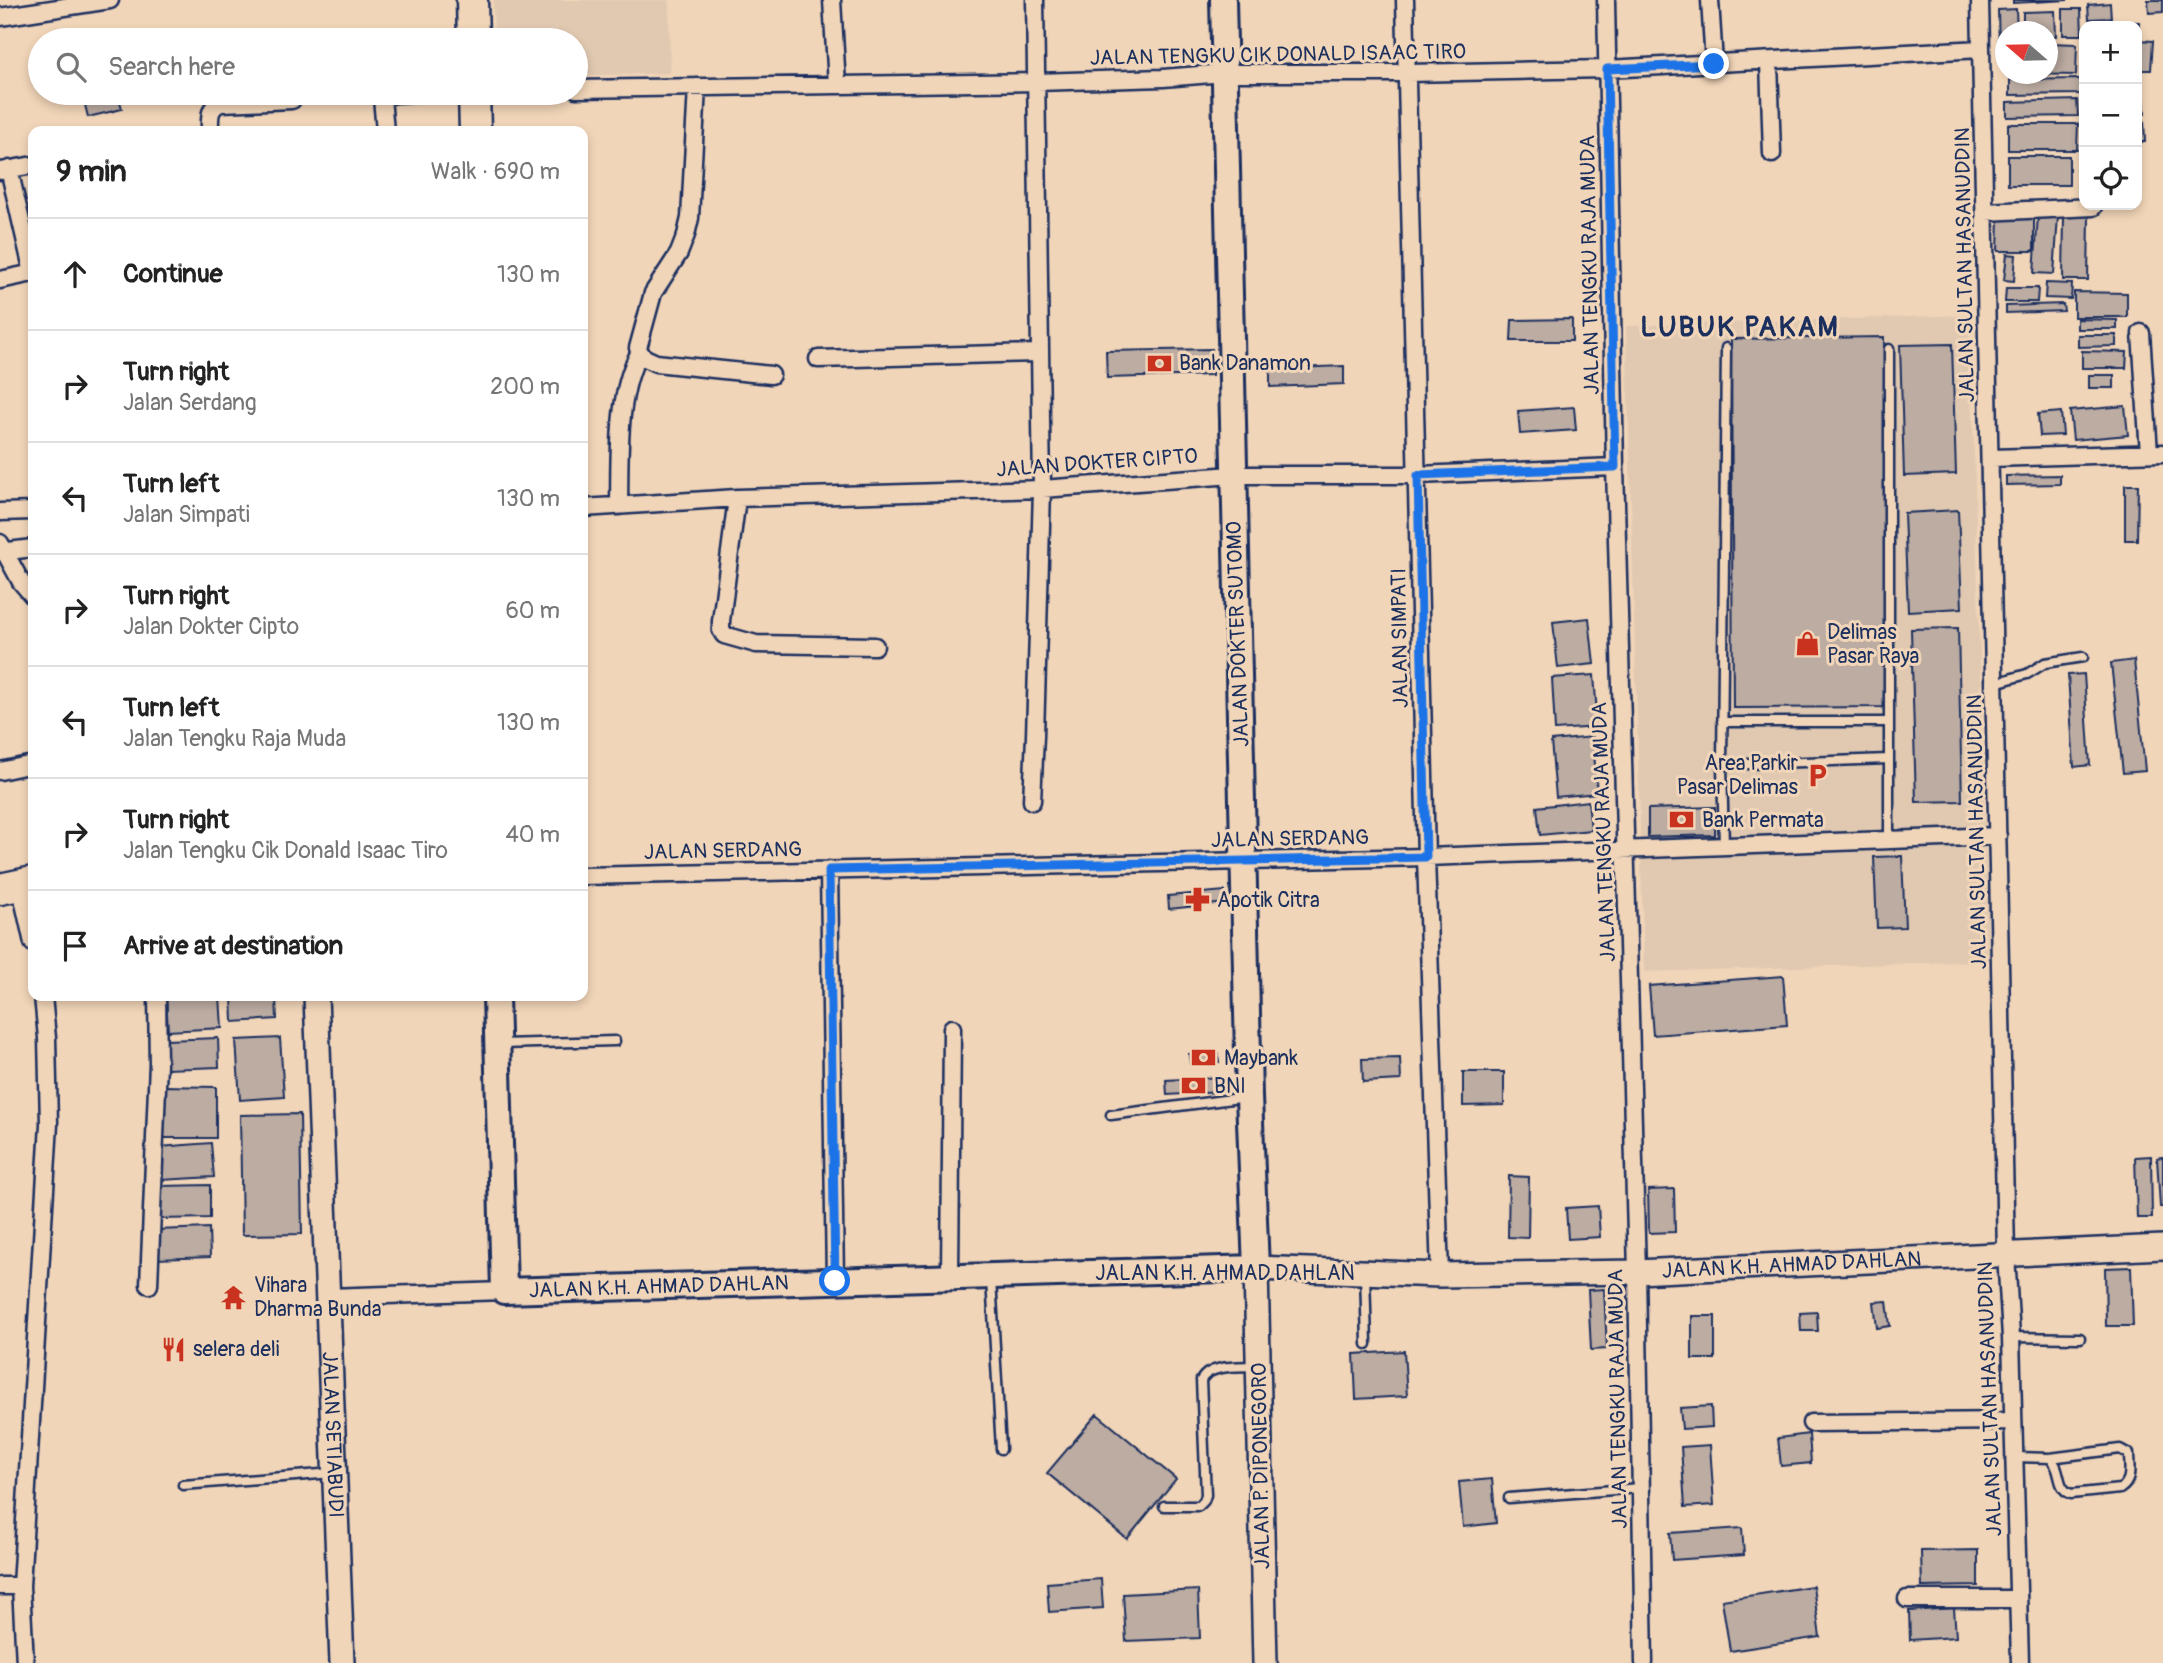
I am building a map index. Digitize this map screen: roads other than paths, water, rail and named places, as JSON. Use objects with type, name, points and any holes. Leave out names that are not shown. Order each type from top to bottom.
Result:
[{"type":"highway","points":[[472,0],[472,28]]},
{"type":"highway","points":[[474,105],[475,126]]},
{"type":"main road","name":"JALAN DOKTER SUTOMO","points":[[1223,0],[1249,1097],[1256,1268]]},
{"type":"main road","points":[[496,1001],[504,1292]]},
{"type":"main road","name":"JALAN K.H. AHMAD DAHLAN","points":[[504,1292],[1256,1268]]},
{"type":"street","points":[[0,17],[110,0]]},
{"type":"street","points":[[832,0],[837,85]]},
{"type":"street","points":[[1032,801],[1042,489],[1035,0]]},
{"type":"street","name":"JALAN SIMPATI","points":[[1405,0],[1426,857],[1440,1275]]},
{"type":"street","name":"JALAN TENGKU RAJA MUDA","points":[[1605,0],[1637,1272],[1644,1663]]},
{"type":"street","points":[[1710,0],[1714,64]]},
{"type":"street","name":"JALAN SULTAN HASANUDDIN","points":[[1980,0],[2006,1254],[2011,1337],[2020,1663]]},
{"type":"street","name":"JALAN TENGKU CIK DONALD ISAAC TIRO","points":[[588,89],[1037,82],[1224,74],[1607,69],[1981,49]]},
{"type":"street","points":[[1769,61],[1772,155]]},
{"type":"street","points":[[696,87],[690,218],[679,253],[653,293],[638,348],[643,357],[656,363],[771,374]]},
{"type":"street","points":[[210,126],[214,105]]},
{"type":"street","points":[[383,105],[385,126]]},
{"type":"street","points":[[28,165],[5,170],[28,255]]},
{"type":"street","points":[[1984,212],[2079,208]]},
{"type":"street","points":[[0,279],[28,274]]},
{"type":"street","points":[[1990,458],[2156,453],[2141,333]]},
{"type":"street","points":[[619,506],[623,409],[632,370],[640,352]]},
{"type":"street","points":[[818,359],[1039,353]]},
{"type":"street","name":"JALAN DOKTER CIPTO","points":[[588,508],[737,498],[1042,489],[1233,475],[1418,475],[1615,467]]},
{"type":"street","points":[[737,498],[721,621],[724,635],[741,642],[756,644],[875,646]]},
{"type":"street","points":[[0,512],[28,511]]},
{"type":"street","points":[[28,548],[2,548],[28,590]]},
{"type":"street","points":[[0,771],[28,765]]},
{"type":"street","name":"JALAN SERDANG","points":[[588,876],[1426,857],[1998,836]]},
{"type":"street","points":[[829,870],[835,1281]]},
{"type":"street","points":[[18,886],[28,924]]},
{"type":"street","points":[[25,1663],[21,1586],[49,1124],[43,1001]]},
{"type":"street","points":[[149,1285],[158,1063],[157,1001]]},
{"type":"street","name":"JALAN SETIABUDI","points":[[316,1001],[342,1663]]},
{"type":"street","points":[[950,1277],[952,1028]]},
{"type":"street","name":"JALAN K.H. AHMAD DAHLAN","points":[[1256,1268],[1440,1275],[1637,1272],[2163,1247]]},
{"type":"street","name":"JALAN P. DIPONEGORO","points":[[1256,1268],[1265,1663]]},
{"type":"street","name":"JALAN K.H. AHMAD DAHLAN","points":[[328,1297],[504,1292]]},
{"type":"street","points":[[1811,1423],[2013,1421]]},
{"type":"street","points":[[0,1586],[21,1586]]},
{"type":"street","points":[[1907,1599],[2018,1599]]},
{"type":"lane","points":[[1724,846],[1722,722],[1726,348]]},
{"type":"lane","points":[[1889,349],[1889,840]]},
{"type":"lane","points":[[1995,683],[2027,674],[2045,663],[2083,657]]},
{"type":"lane","points":[[1722,722],[1888,722]]},
{"type":"lane","points":[[1722,765],[1888,759]]},
{"type":"lane","points":[[497,1044],[615,1041]]},
{"type":"lane","points":[[1111,1115],[1249,1097]]},
{"type":"lane","points":[[1365,1272],[1367,1343]]},
{"type":"lane","points":[[991,1276],[1000,1449]]},
{"type":"lane","points":[[2011,1337],[2080,1339]]},
{"type":"lane","points":[[1164,1506],[1199,1506],[1204,1501],[1206,1488],[1200,1380],[1202,1376],[1224,1368],[1259,1365]]},
{"type":"lane","points":[[2014,1457],[2050,1458],[2120,1449],[2129,1454],[2129,1478],[2126,1485],[2120,1489],[2071,1494],[2061,1486],[2059,1470],[2050,1458]]},
{"type":"lane","points":[[183,1485],[335,1473]]},
{"type":"lane","points":[[1509,1498],[1640,1488]]},
{"type":"place","name":"Bank Danamon","points":[[1159,363]]},
{"type":"place","name":"Delimas Pasar Raya","points":[[1807,644]]},
{"type":"place","name":"Area Parkir Pasar Delimas","points":[[1818,775]]},
{"type":"place","name":"Bank Permata","points":[[1682,820]]},
{"type":"place","name":"Apotik Citra","points":[[1197,900]]},
{"type":"place","name":"Maybank","points":[[1204,1058]]},
{"type":"place","name":"BNI","points":[[1194,1086]]},
{"type":"place","name":"Vihara Dharma Bunda","points":[[234,1297]]},
{"type":"place","name":"selera deli","points":[[173,1349]]},
{"type":"district","name":"LUBUK PAKAM","points":[[1740,327]]}]
